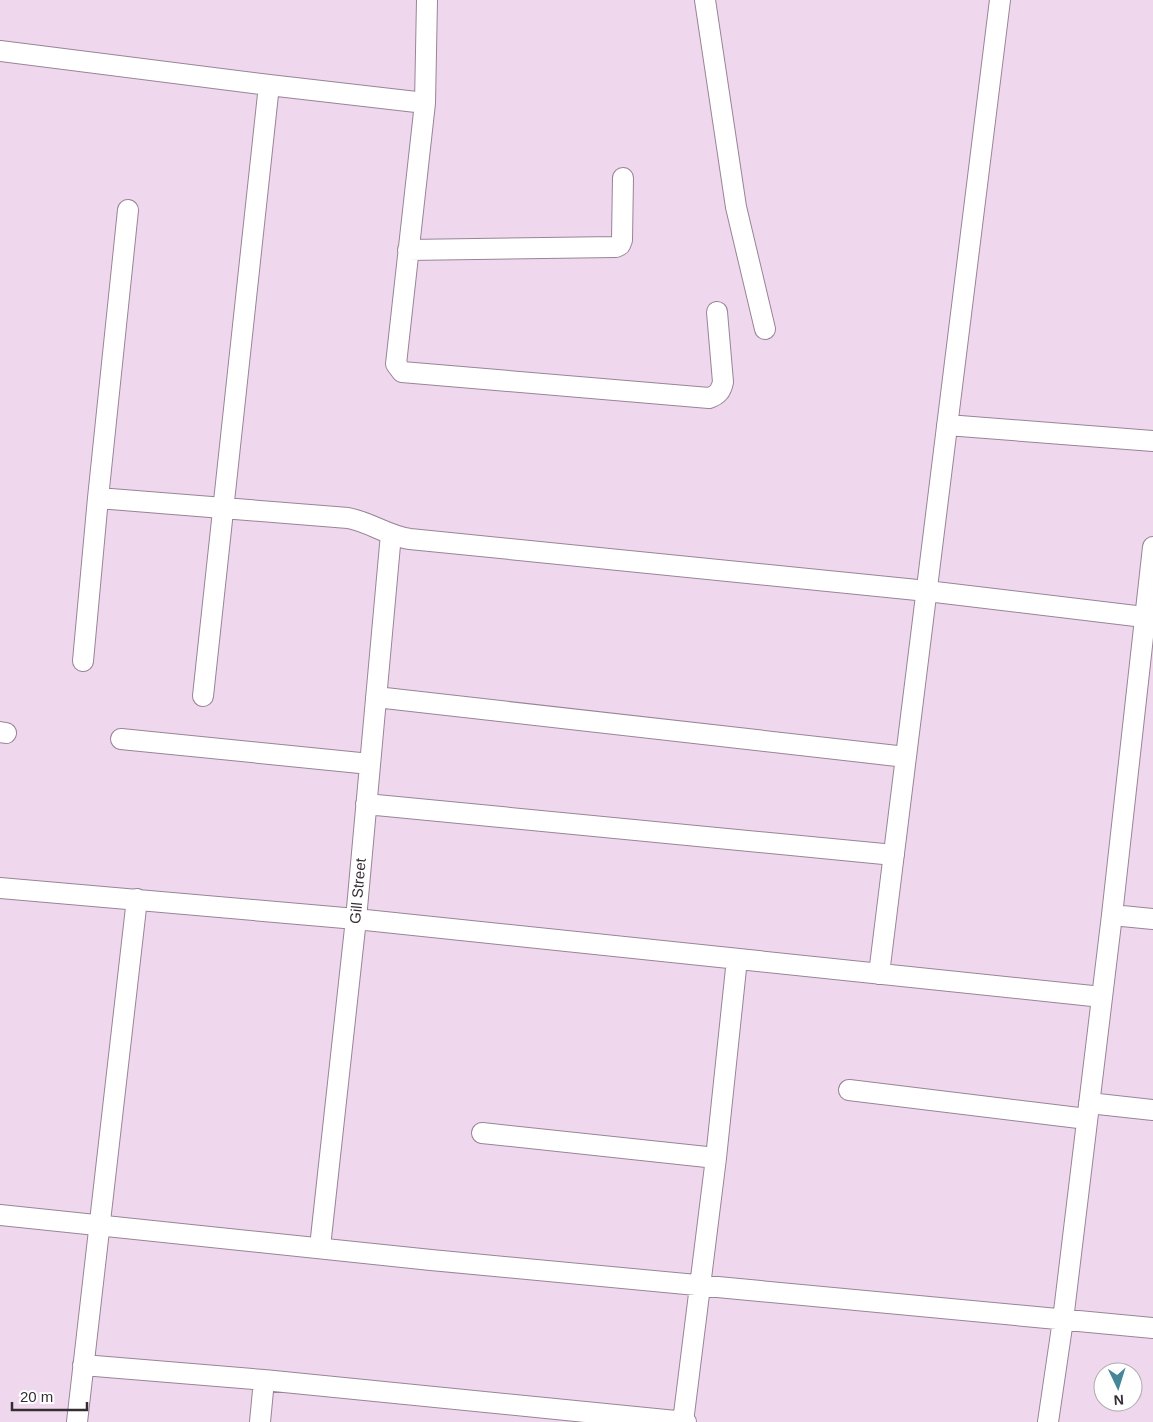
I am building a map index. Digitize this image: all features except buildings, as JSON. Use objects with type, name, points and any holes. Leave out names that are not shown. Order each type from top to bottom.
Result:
[{"type":"street","points":[[427,0],[425,102],[396,364],[402,372],[709,398],[717,395],[721,390],[722,382],[717,312]]},
{"type":"street","points":[[705,0],[736,208],[765,329]]},
{"type":"street","points":[[879,974],[1000,0]]},
{"type":"street","points":[[0,51],[269,85],[425,102]]},
{"type":"street","points":[[203,696],[269,85]]},
{"type":"street","points":[[408,250],[620,245],[622,240],[623,178]]},
{"type":"street","points":[[83,661],[128,210]]},
{"type":"street","points":[[947,425],[1153,441]]},
{"type":"street","points":[[98,498],[348,518],[368,523],[391,534],[410,539],[927,591],[1146,629]]},
{"type":"street","name":"Gill Street","points":[[320,1247],[356,919],[391,534]]},
{"type":"street","points":[[1048,1422],[1112,915],[1146,629],[1153,547]]},
{"type":"street","points":[[376,697],[906,757]]},
{"type":"street","points":[[121,739],[370,764]]},
{"type":"street","points":[[366,804],[894,855]]},
{"type":"street","points":[[0,888],[356,919],[1102,997]]},
{"type":"street","points":[[77,1422],[137,899]]},
{"type":"street","points":[[1112,915],[1153,919]]},
{"type":"street","points":[[83,1365],[264,1380],[684,1422],[716,1158],[737,959]]},
{"type":"street","points":[[849,1090],[1088,1111],[1153,1110]]},
{"type":"street","points":[[482,1133],[716,1158]]},
{"type":"street","points":[[0,1215],[431,1260],[1153,1328]]},
{"type":"street","points":[[260,1422],[264,1380]]}]
